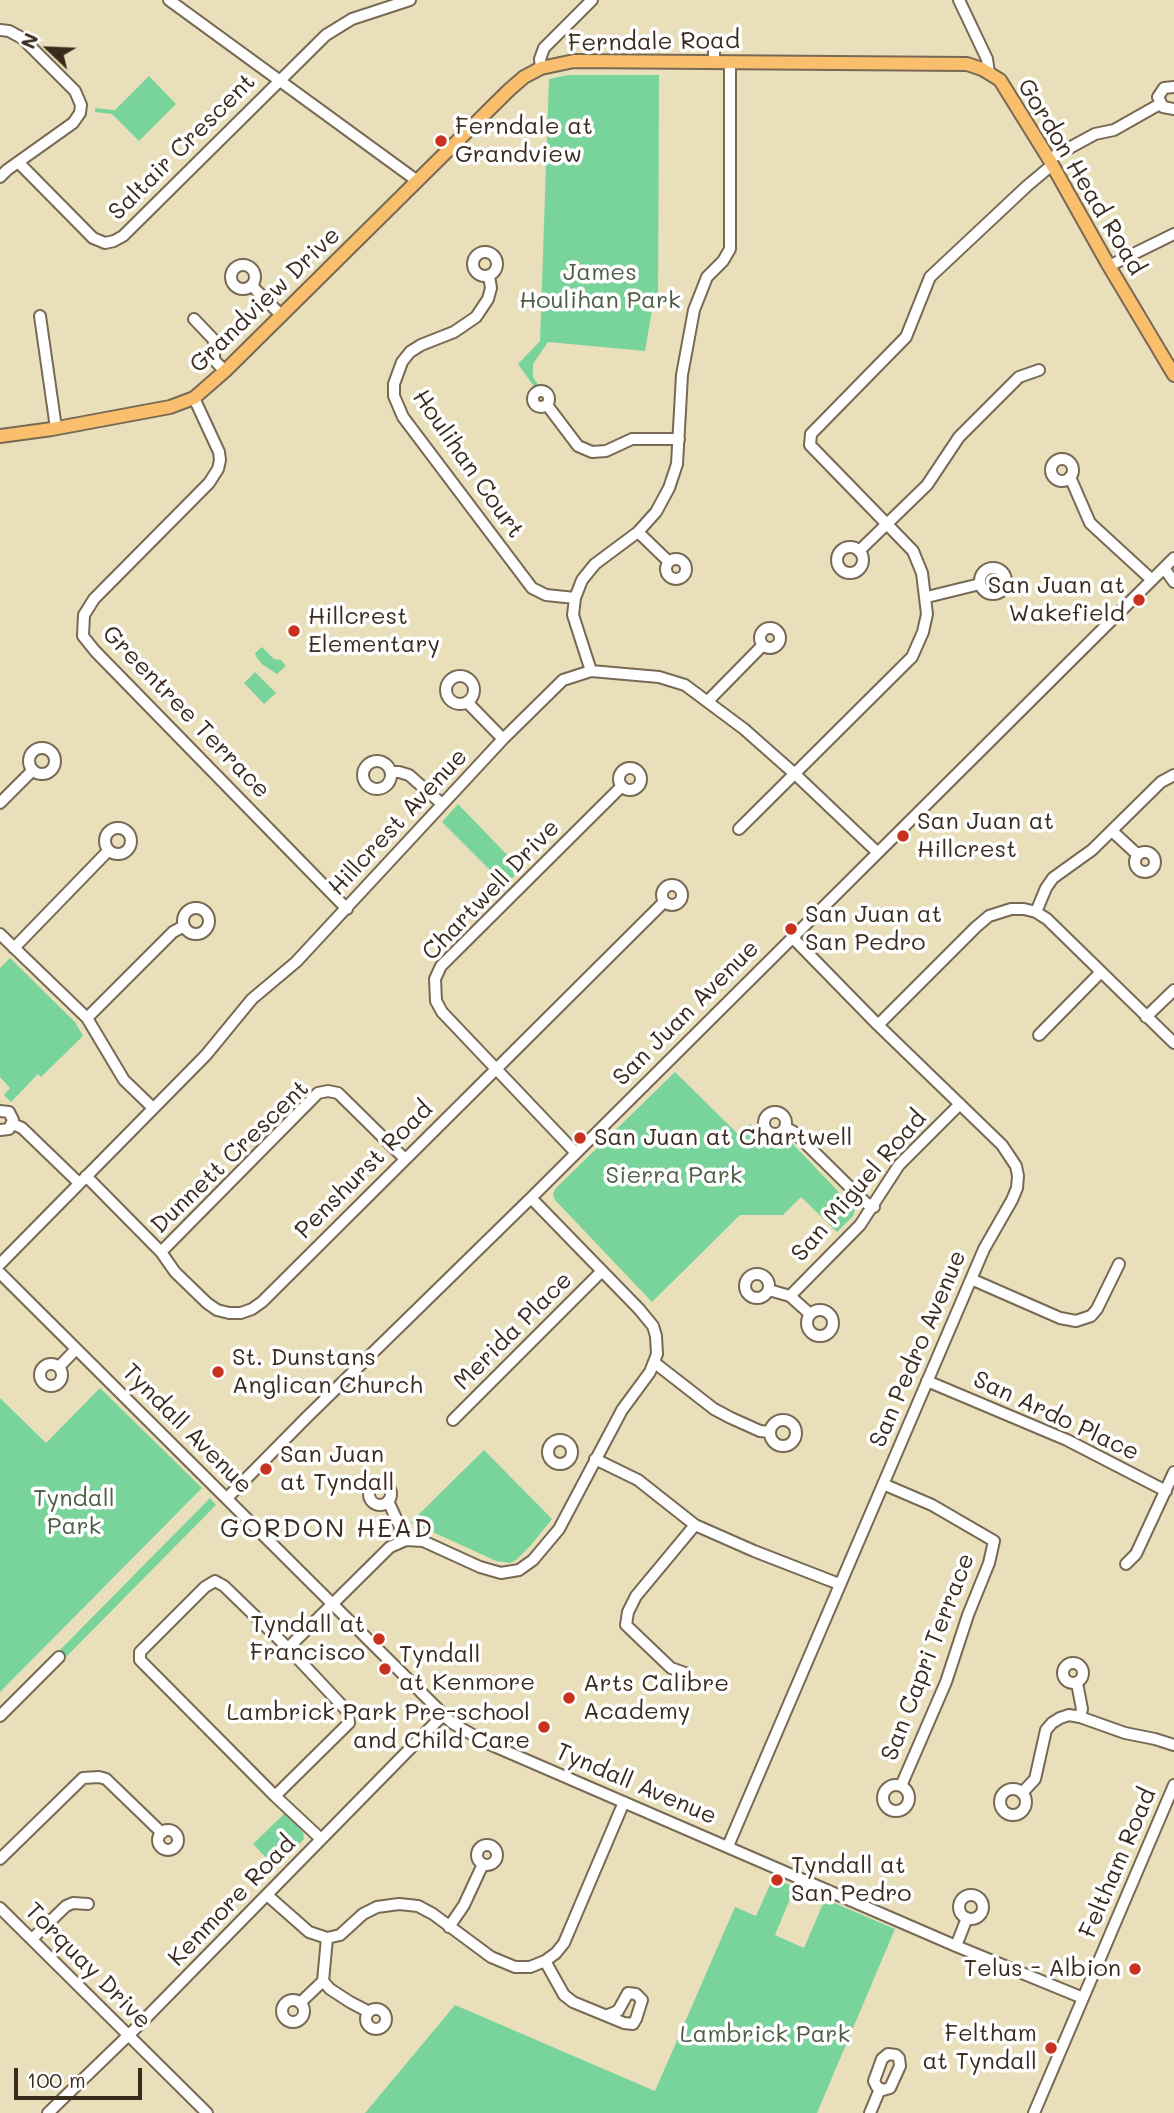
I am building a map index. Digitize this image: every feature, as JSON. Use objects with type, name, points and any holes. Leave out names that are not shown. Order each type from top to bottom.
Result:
[{"type":"main road","name":"Ferndale Road","points":[[416,180],[524,77],[541,68],[574,61],[967,64],[989,73]]},
{"type":"main road","name":"Gordon Head Road","points":[[989,73],[1000,80],[1051,162],[1174,375]]},
{"type":"main road","name":"Grandview Drive","points":[[0,436],[170,407],[194,398],[282,316],[416,180]]},
{"type":"street","points":[[169,0],[416,180]]},
{"type":"street","points":[[279,80],[318,41],[343,24],[410,0]]},
{"type":"street","points":[[541,68],[540,59],[544,48],[592,0]]},
{"type":"street","name":"Gordon Head Road","points":[[959,0],[986,58],[989,73]]},
{"type":"street","points":[[0,30],[22,38],[75,91],[81,105],[80,113],[73,124],[0,177]]},
{"type":"street","points":[[714,43],[714,62]]},
{"type":"street","points":[[591,671],[573,615],[575,598],[582,580],[595,564],[638,532],[656,512],[670,488],[680,439],[681,374],[694,310],[707,277],[723,261],[730,249],[730,62]]},
{"type":"street","name":"Saltair Crescent","points":[[19,163],[93,238],[105,243],[114,241],[123,236],[279,80]]},
{"type":"street","points":[[1174,88],[1161,90],[1158,97],[1160,104],[1166,109],[1174,109]]},
{"type":"street","points":[[739,829],[912,657],[927,614],[922,573],[913,551],[810,445],[811,434],[906,337],[930,277],[1051,162],[1095,134],[1114,130],[1160,104]]},
{"type":"street","points":[[1109,266],[1174,234]]},
{"type":"street","name":"Houlihan Court","points":[[489,276],[491,288],[488,299],[476,317],[454,332],[410,352],[402,362],[394,384],[394,396],[403,417],[532,588],[546,595],[575,598]]},
{"type":"street","points":[[252,286],[282,316]]},
{"type":"street","points":[[40,317],[55,428]]},
{"type":"street","points":[[194,319],[214,340],[214,360],[225,371]]},
{"type":"street","points":[[859,551],[927,485],[959,437],[1019,377],[1039,370]]},
{"type":"street","name":"Greentree Terrace","points":[[194,398],[219,452],[218,469],[209,483],[94,598],[84,615],[83,636],[94,651],[346,909]]},
{"type":"street","points":[[547,405],[578,446],[592,452],[606,450],[632,439],[680,439]]},
{"type":"street","points":[[1070,477],[1090,523],[1152,580]]},
{"type":"street","points":[[638,532],[668,561]]},
{"type":"street","name":"San Juan Avenue","points":[[227,1498],[1174,558]]},
{"type":"street","points":[[1164,568],[1174,582]]},
{"type":"street","points":[[927,597],[980,584]]},
{"type":"street","points":[[708,701],[762,646]]},
{"type":"street","name":"Hillcrest Avenue","points":[[0,1264],[206,1055],[252,999],[284,974],[503,739],[563,680],[591,671],[659,677],[685,685],[744,729],[877,852]]},
{"type":"street","points":[[467,702],[503,739]]},
{"type":"street","points":[[0,803],[33,770]]},
{"type":"street","points":[[391,772],[409,775],[442,804]]},
{"type":"street","points":[[1036,912],[1053,878],[1092,850],[1161,782],[1174,775]]},
{"type":"street","name":"Chartwell Drive","points":[[576,1153],[442,1012],[436,1001],[435,979],[441,966],[622,786]]},
{"type":"street","points":[[1112,831],[1138,855]]},
{"type":"street","points":[[14,948],[109,850]]},
{"type":"street","name":"Penshurst Road","points":[[0,1111],[11,1114],[13,1124],[22,1128],[83,1180],[161,1252],[175,1272],[212,1307],[229,1313],[247,1311],[262,1302],[664,902]]},
{"type":"street","points":[[878,1025],[989,916],[1000,911],[1024,909],[1047,919],[1174,1043]]},
{"type":"street","points":[[87,1018],[173,932],[184,926]]},
{"type":"street","points":[[0,934],[87,1018],[124,1080],[153,1108]]},
{"type":"street","name":"San Pedro Avenue","points":[[728,1846],[971,1279],[993,1230],[1012,1200],[1018,1176],[1009,1154],[792,937]]},
{"type":"street","points":[[1039,1035],[1101,972]]},
{"type":"street","points":[[1146,1017],[1174,989]]},
{"type":"street","name":"Dunnett Crescent","points":[[328,1091],[333,1078]]},
{"type":"street","name":"Dunnett Crescent","points":[[161,1252],[318,1093],[338,1093],[404,1158]]},
{"type":"street","name":"San Miguel Road","points":[[790,1296],[860,1225],[899,1165],[960,1104]]},
{"type":"street","points":[[0,1130],[9,1129],[13,1124]]},
{"type":"street","points":[[785,1127],[866,1203],[874,1207]]},
{"type":"street","points":[[288,1648],[390,1547],[406,1540],[423,1541],[480,1567],[501,1573],[519,1570],[533,1560],[559,1530],[622,1410],[655,1363],[657,1346],[653,1326],[531,1198]]},
{"type":"street","points":[[971,1279],[1060,1318],[1076,1321],[1091,1316],[1097,1310],[1119,1264]]},
{"type":"street","name":"Merida Place","points":[[453,1420],[602,1271]]},
{"type":"street","name":"Tyndall Avenue","points":[[0,1273],[443,1715],[462,1730],[1083,1998]]},
{"type":"street","points":[[769,1290],[790,1296],[810,1314]]},
{"type":"street","points":[[59,1367],[76,1349]]},
{"type":"street","points":[[655,1363],[714,1409],[760,1431],[770,1432]]},
{"type":"street","name":"San Ardo Place","points":[[927,1381],[1067,1440],[1166,1491]]},
{"type":"street","points":[[571,1457],[593,1462],[638,1480],[695,1525],[839,1584]]},
{"type":"street","points":[[1125,1564],[1136,1554],[1174,1472]]},
{"type":"street","name":"San Capri Terrace","points":[[883,1484],[932,1505],[993,1541],[989,1563],[946,1682],[901,1786]]},
{"type":"street","points":[[388,1502],[406,1540]]},
{"type":"street","points":[[685,1673],[671,1668],[626,1625],[628,1612],[636,1596],[695,1525]]},
{"type":"street","points":[[275,1796],[349,1723],[348,1712],[288,1648],[224,1586],[215,1581],[205,1587],[140,1652],[140,1660],[275,1796],[321,1839]]},
{"type":"street","points":[[0,1716],[59,1657]]},
{"type":"street","points":[[1077,1683],[1082,1709],[1080,1717]]},
{"type":"street","name":"Kenmore Road","points":[[48,2113],[443,1715]]},
{"type":"street","points":[[1022,1793],[1035,1779],[1046,1730],[1060,1718],[1080,1717],[1125,1733],[1174,1745]]},
{"type":"street","points":[[0,1859],[83,1778],[106,1779],[162,1833]]},
{"type":"street","name":"Feltham Road","points":[[1036,2112],[1174,1784]]},
{"type":"street","points":[[267,1895],[309,1932],[327,1938],[340,1935],[370,1910],[384,1905],[418,1906],[433,1914],[480,1951],[507,1965],[524,1968],[545,1961],[556,1954],[565,1943],[624,1802]]},
{"type":"street","points":[[449,1927],[464,1905],[483,1864]]},
{"type":"street","points":[[32,1939],[66,1906],[73,1903],[88,1904]]},
{"type":"street","name":"Torquay Drive","points":[[0,1909],[207,2113]]},
{"type":"street","points":[[956,1945],[967,1919]]},
{"type":"street","points":[[300,2003],[323,1981],[327,1938]]},
{"type":"street","points":[[545,1961],[564,1995],[608,2015]]},
{"type":"street","points":[[323,1981],[330,1989],[369,2012]]},
{"type":"street","points":[[870,2113],[880,2090]]},
{"type":"green space","name":"James Houlihan Park","points":[[568,75],[659,75],[658,311],[652,310],[645,351],[548,342],[533,364],[533,377],[539,386],[535,388],[518,364],[540,341],[549,79]]},
{"type":"green space","points":[[149,76],[176,104],[139,141],[112,114],[95,112],[95,108],[115,110]]},
{"type":"green space","points":[[262,647],[286,666],[277,674],[257,658],[255,653]]},
{"type":"green space","points":[[255,672],[276,693],[264,704],[244,683]]},
{"type":"green space","points":[[458,804],[515,863],[523,865],[529,862],[505,885],[442,822]]},
{"type":"green space","points":[[10,958],[75,1022],[83,1036],[41,1077],[38,1074],[11,1102],[4,1095],[10,1088],[0,1077],[0,968]]},
{"type":"green space","name":"Sierra Park","points":[[675,1072],[739,1135],[750,1124],[768,1140],[790,1141],[855,1209],[853,1216],[837,1232],[801,1197],[783,1215],[740,1215],[652,1302],[555,1200],[553,1194],[555,1189]]},
{"type":"green space","name":"Tyndall Park","points":[[100,1388],[202,1488],[0,1692],[0,1398],[46,1443]]},
{"type":"green space","points":[[484,1450],[552,1519],[531,1545],[510,1563],[496,1561],[411,1522]]},
{"type":"green space","name":"Tyndall Park","points":[[210,1498],[216,1505],[66,1657],[60,1650]]},
{"type":"green space","points":[[285,1813],[303,1832],[304,1839],[276,1868],[253,1844]]},
{"type":"green space","name":"Lambrick Park","points":[[773,1878],[795,1887],[775,1935],[804,1948],[825,1899],[895,1929],[817,2113],[365,2113],[455,2005],[655,2091],[735,1907],[756,1916]]},
{"type":"place","name":"Ferndale at Grandview","points":[[441,141]]},
{"type":"place","name":"San Juan at Wakefield","points":[[1139,600]]},
{"type":"place","name":"Hillcrest Elementary","points":[[294,631]]},
{"type":"place","name":"San Juan at Hillcrest","points":[[903,836]]},
{"type":"place","name":"San Juan at San Pedro","points":[[791,929]]},
{"type":"place","name":"San Juan at Chartwell","points":[[580,1138]]},
{"type":"place","name":"St. Dunstans Anglican Church","points":[[218,1372]]},
{"type":"place","name":"San Juan at Tyndall","points":[[266,1469]]},
{"type":"place","name":"Tyndall at Francisco","points":[[379,1639]]},
{"type":"place","name":"Tyndall at Kenmore","points":[[385,1669]]},
{"type":"place","name":"Arts Calibre Academy","points":[[569,1698]]},
{"type":"place","name":"Lambrick Park Pre-school and Child Care","points":[[544,1727]]},
{"type":"place","name":"Tyndall at San Pedro","points":[[777,1880]]},
{"type":"place","name":"Telus - Albion","points":[[1135,1969]]},
{"type":"place","name":"Feltham at Tyndall","points":[[1051,2048]]},
{"type":"district","name":"GORDON HEAD","points":[[327,1529]]}]
